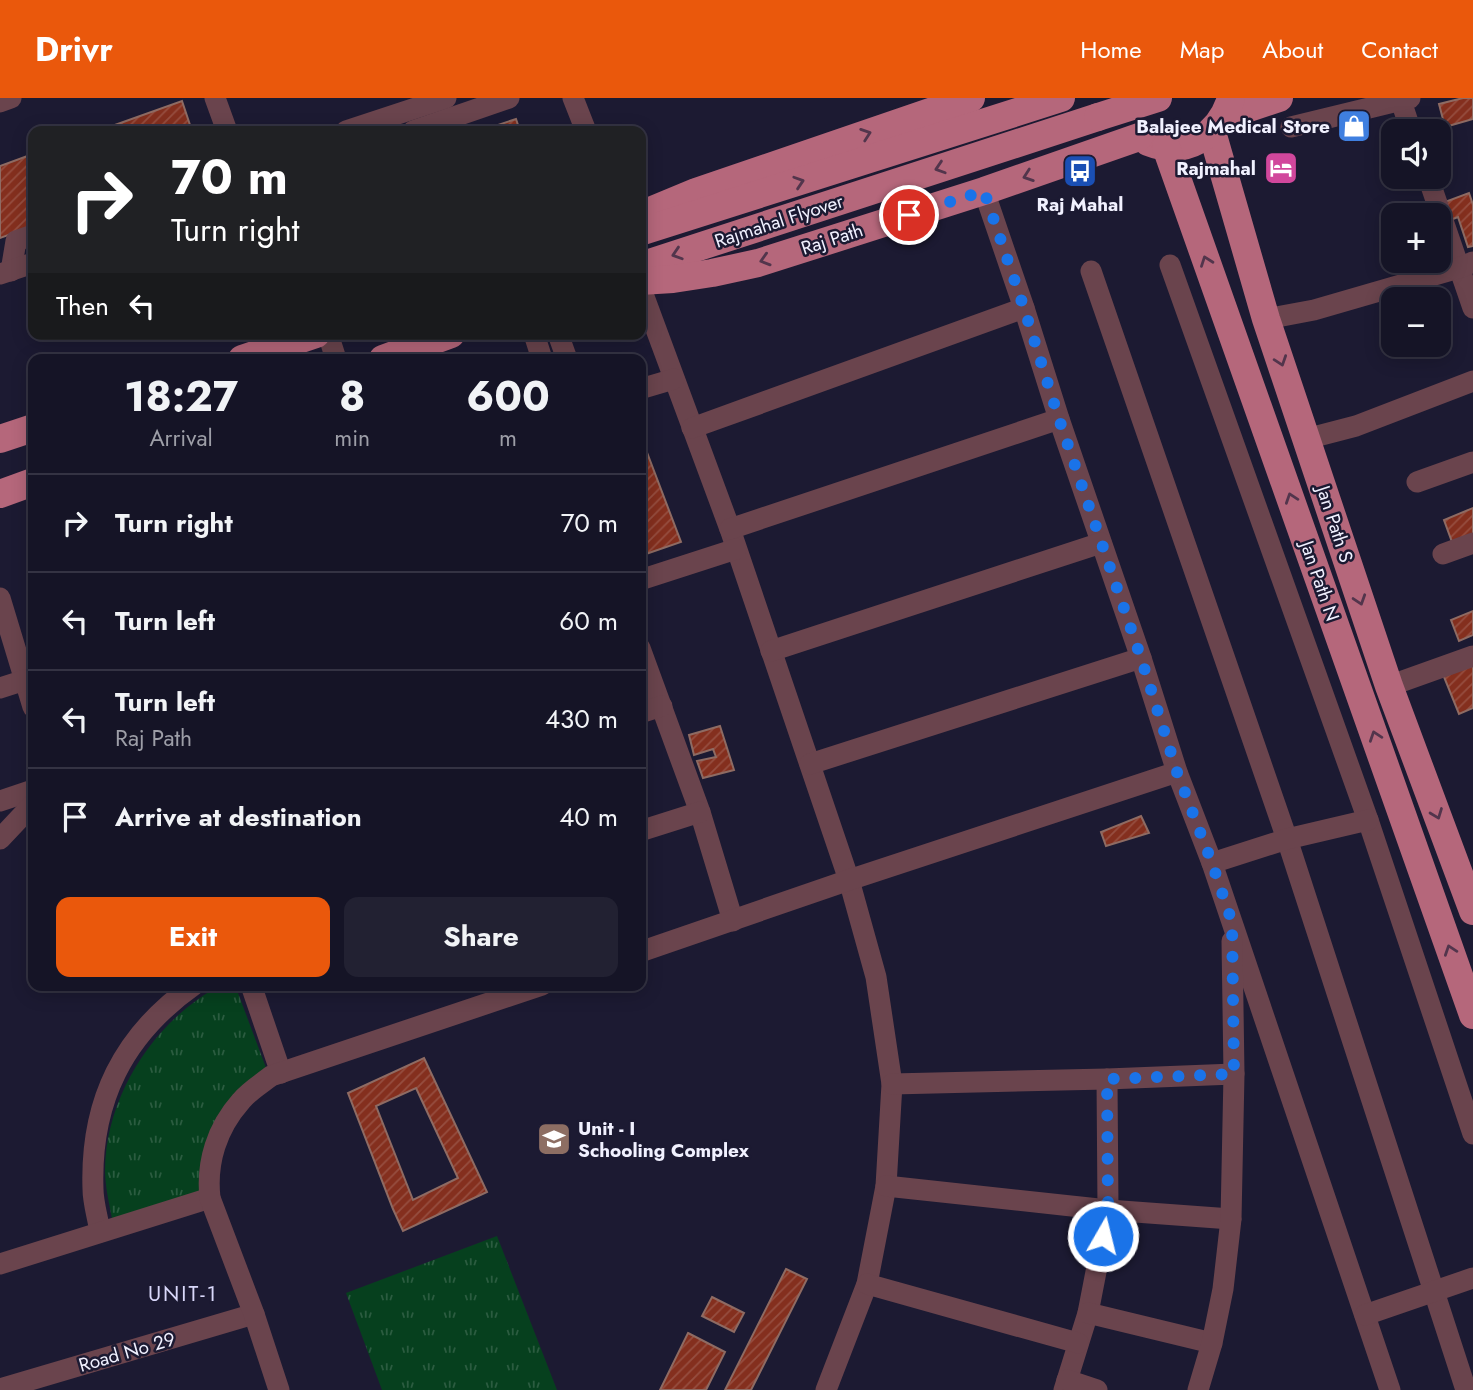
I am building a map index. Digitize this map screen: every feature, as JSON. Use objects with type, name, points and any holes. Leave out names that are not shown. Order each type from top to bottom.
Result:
[{"type":"main road","name":"Rajmahal Flyover","points":[[646,230],[1061,98]]},
{"type":"main road","name":"Rajmahal Flyover","points":[[646,264],[1104,104],[1158,98]]},
{"type":"main road","points":[[1104,104],[1117,111],[1126,126],[1139,137],[1166,147],[1183,146],[1198,141],[1223,115],[1279,98]]},
{"type":"main road","points":[[646,213],[696,192],[956,100]]},
{"type":"main road","points":[[1099,151],[1107,128],[1104,104]]},
{"type":"main road","name":"Jan Path S","points":[[1223,115],[1266,319],[1389,686],[1473,911]]},
{"type":"main road","name":"Raj Path","points":[[646,282],[758,263],[984,191],[1139,137]]},
{"type":"main road","name":"Jan Path N","points":[[1166,147],[1473,1015]]},
{"type":"main road","points":[[257,354],[298,340]]},
{"type":"main road","points":[[397,354],[435,340]]},
{"type":"main road","points":[[0,439],[28,430]]},
{"type":"main road","points":[[0,494],[28,484]]},
{"type":"street","points":[[0,102],[11,98]]},
{"type":"street","points":[[215,98],[225,126]]},
{"type":"street","points":[[361,126],[446,98]]},
{"type":"street","points":[[424,126],[479,102],[509,98]]},
{"type":"street","points":[[573,98],[584,126]]},
{"type":"street","points":[[1291,127],[1404,99],[1408,119]]},
{"type":"street","points":[[1432,189],[1466,265],[1473,308]]},
{"type":"street","points":[[984,191],[1177,772],[1212,863],[1390,1390]]},
{"type":"street","points":[[5,272],[16,241],[28,237]]},
{"type":"street","points":[[5,272],[28,265]]},
{"type":"street","points":[[1170,265],[1466,1087],[1473,1134]]},
{"type":"street","points":[[1266,319],[1314,310],[1466,265]]},
{"type":"street","points":[[1091,271],[1287,839],[1466,1390]]},
{"type":"street","points":[[1184,303],[1217,292]]},
{"type":"street","points":[[646,300],[733,539],[849,880],[876,971],[892,1084],[886,1186],[867,1284],[831,1389]]},
{"type":"street","points":[[692,428],[1024,308]]},
{"type":"street","points":[[646,387],[674,379]]},
{"type":"street","points":[[1307,439],[1356,426],[1473,381]]},
{"type":"street","points":[[646,577],[733,539],[1059,419]]},
{"type":"street","points":[[1417,482],[1473,462]]},
{"type":"street","points":[[771,652],[1101,543]]},
{"type":"street","points":[[1443,554],[1473,543]]},
{"type":"street","points":[[0,598],[28,690]]},
{"type":"street","points":[[1389,686],[1473,656]]},
{"type":"street","points":[[810,764],[1141,658]]},
{"type":"street","points":[[646,664],[700,812],[733,921]]},
{"type":"street","points":[[0,688],[25,680]]},
{"type":"street","points":[[646,711],[662,706]]},
{"type":"street","points":[[646,950],[1177,772]]},
{"type":"street","points":[[0,801],[28,792]]},
{"type":"street","points":[[0,839],[28,809]]},
{"type":"street","points":[[646,829],[700,812]]},
{"type":"street","points":[[1212,863],[1287,839],[1368,820]]},
{"type":"street","points":[[1198,1390],[1212,1343],[1223,1289],[1231,1219],[1234,1074],[1232,922]]},
{"type":"street","points":[[100,1232],[93,1191],[100,1112],[111,1081],[127,1052],[149,1023],[186,991]]},
{"type":"street","points":[[253,991],[281,1073]]},
{"type":"street","points":[[279,1390],[254,1314],[210,1198],[210,1161],[215,1143],[227,1119],[242,1099],[271,1076],[524,991]]},
{"type":"street","points":[[892,1084],[1234,1074]]},
{"type":"street","points":[[1097,1390],[1065,1385],[1087,1313],[1108,1210],[1107,1079]]},
{"type":"street","points":[[886,1186],[1108,1210],[1231,1219]]},
{"type":"street","points":[[0,1264],[210,1198]]},
{"type":"street","points":[[1365,1315],[1473,1278]]},
{"type":"street","points":[[867,1284],[1078,1343]]},
{"type":"street","points":[[1087,1313],[1212,1343]]},
{"type":"street","name":"Road No 29","points":[[0,1389],[254,1314]]},
{"type":"green space","points":[[211,991],[237,991],[268,1073],[247,1085],[202,1195],[113,1224],[105,1170],[114,1114],[139,1062],[175,1018]]},
{"type":"green space","points":[[497,1236],[557,1390],[382,1390],[346,1293]]},
{"type":"building","points":[[1473,98],[1473,119],[1451,125],[1451,119],[1443,119],[1439,104]]},
{"type":"building","points":[[182,101],[190,126],[112,126]]},
{"type":"building","points":[[516,119],[518,126],[495,126]]},
{"type":"building","points":[[28,156],[28,228],[0,238],[0,166]]},
{"type":"building","points":[[1469,193],[1473,205],[1473,246],[1468,247],[1458,217],[1451,220],[1451,203],[1442,203]]},
{"type":"building","points":[[646,450],[681,542],[646,554]]},
{"type":"building","points":[[1473,508],[1473,534],[1452,542],[1444,520]]},
{"type":"building","points":[[1473,611],[1473,635],[1459,641],[1451,620]]},
{"type":"building","points":[[1473,665],[1473,708],[1459,714],[1442,672]]},
{"type":"building","points":[[720,726],[734,770],[703,778],[697,761],[716,757],[713,749],[694,755],[689,735]]},
{"type":"building","points":[[1141,816],[1149,833],[1106,846],[1101,832]]},
{"type":"building","points":[[424,1058],[487,1192],[403,1231],[348,1093]],"holes":[[[416,1088],[458,1178],[413,1200],[376,1106]]]},
{"type":"building","points":[[786,1269],[807,1279],[751,1390],[725,1390]]},
{"type":"building","points":[[712,1297],[744,1313],[734,1332],[702,1316]]},
{"type":"building","points":[[688,1333],[725,1352],[706,1390],[660,1390]]},
{"type":"place","name":"Balajee Medical Store","points":[[1354,126]]},
{"type":"place","name":"Rajmahal","points":[[1281,168]]},
{"type":"place","name":"Raj Mahal","points":[[1080,171]]},
{"type":"place","name":"Unit - I Schooling Complex","points":[[554,1139]]},
{"type":"district","name":"UNIT-1","points":[[183,1294]]},
{"type":"route","points":[[909,215],[984,191],[1177,772],[1232,922],[1234,1074],[1107,1079],[1108,1210],[1103,1236]]}]
